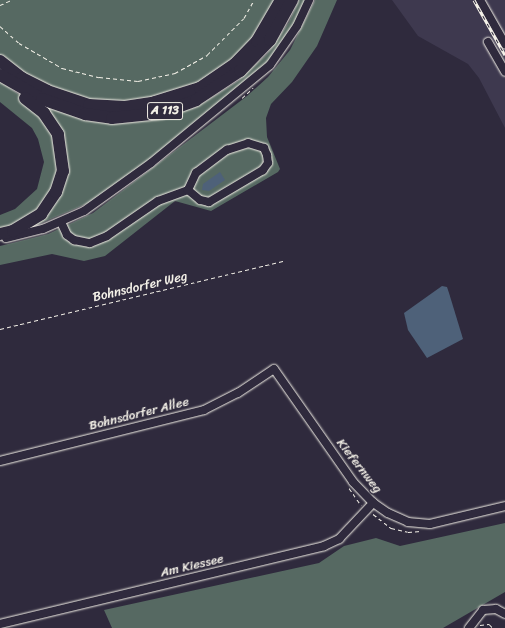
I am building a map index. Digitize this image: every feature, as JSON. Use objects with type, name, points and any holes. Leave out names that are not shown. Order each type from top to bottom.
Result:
[{"type":"highway","points":[[0,61],[22,78],[47,91],[89,105],[125,107],[155,102],[200,88],[226,71],[257,41],[281,0]]},
{"type":"highway","name":"A 113","points":[[0,76],[42,99],[85,114],[112,118],[161,112],[196,100],[240,71],[270,40],[292,0]]},
{"type":"highway","points":[[0,79],[44,113],[58,134],[64,159],[60,184],[47,208],[27,224],[0,234]]},
{"type":"street","points":[[0,239],[61,222],[84,211],[125,183],[253,82],[284,46],[308,0]]},
{"type":"street","points":[[480,0],[505,44]]},
{"type":"street","points":[[488,42],[505,72]]},
{"type":"street","points":[[61,222],[67,236],[74,240],[90,243],[107,236],[158,201],[188,190],[196,173],[228,150],[248,142],[264,148],[268,163],[263,170],[209,202],[200,200],[188,190]]},
{"type":"street","name":"Bohnsdorfer Allee","points":[[0,461],[204,410],[238,393],[274,369]]},
{"type":"street","name":"Kiefernweg","points":[[274,369],[353,482],[373,503],[408,522],[430,524],[505,506]]},
{"type":"street","name":"Am Kiessee","points":[[0,624],[324,546],[339,539],[373,503]]},
{"type":"street","points":[[473,628],[483,610],[496,609],[505,614]]},
{"type":"path","points":[[0,5],[11,0]]},
{"type":"path","points":[[0,26],[19,43],[62,68],[99,77],[138,81],[175,72],[207,55],[244,18],[254,0]]},
{"type":"path","name":"Bohnsdorfer Weg","points":[[0,329],[284,262]]},
{"type":"path","points":[[344,482],[367,510],[391,528],[408,532],[427,530]]},
{"type":"path","points":[[473,628],[486,623],[494,628]]},
{"type":"shaded area","points":[[392,0],[505,0],[505,128],[479,78],[468,64],[418,36]]},
{"type":"green space","points":[[0,0],[278,0],[269,18],[233,61],[196,86],[142,102],[96,101],[61,93],[26,74],[0,55]]},
{"type":"green space","points":[[299,0],[305,0],[295,23],[266,64],[149,160],[91,202],[27,229],[66,171],[43,106],[73,115],[179,112],[203,103],[238,81],[267,54],[289,22]]},
{"type":"green space","points":[[315,0],[337,0],[317,46],[292,82],[271,104],[266,118],[267,137],[280,169],[278,172],[211,211],[175,201],[105,256],[84,261],[52,254],[0,265],[0,246],[48,234],[93,213],[247,96],[268,77],[290,50]]},
{"type":"green space","points":[[0,81],[28,101],[56,139],[57,181],[38,212],[0,232],[0,215],[15,209],[37,189],[44,162],[38,139],[32,128],[0,102]]},
{"type":"green space","points":[[505,523],[505,592],[443,628],[112,628],[104,610],[319,563],[344,546],[376,538],[400,546]]},
{"type":"water","points":[[220,172],[225,180],[209,191],[202,190],[203,184]]},
{"type":"water","points":[[442,286],[447,287],[463,339],[427,358],[408,330],[404,313]]},
{"type":"railway","points":[[474,0],[505,55]]}]
